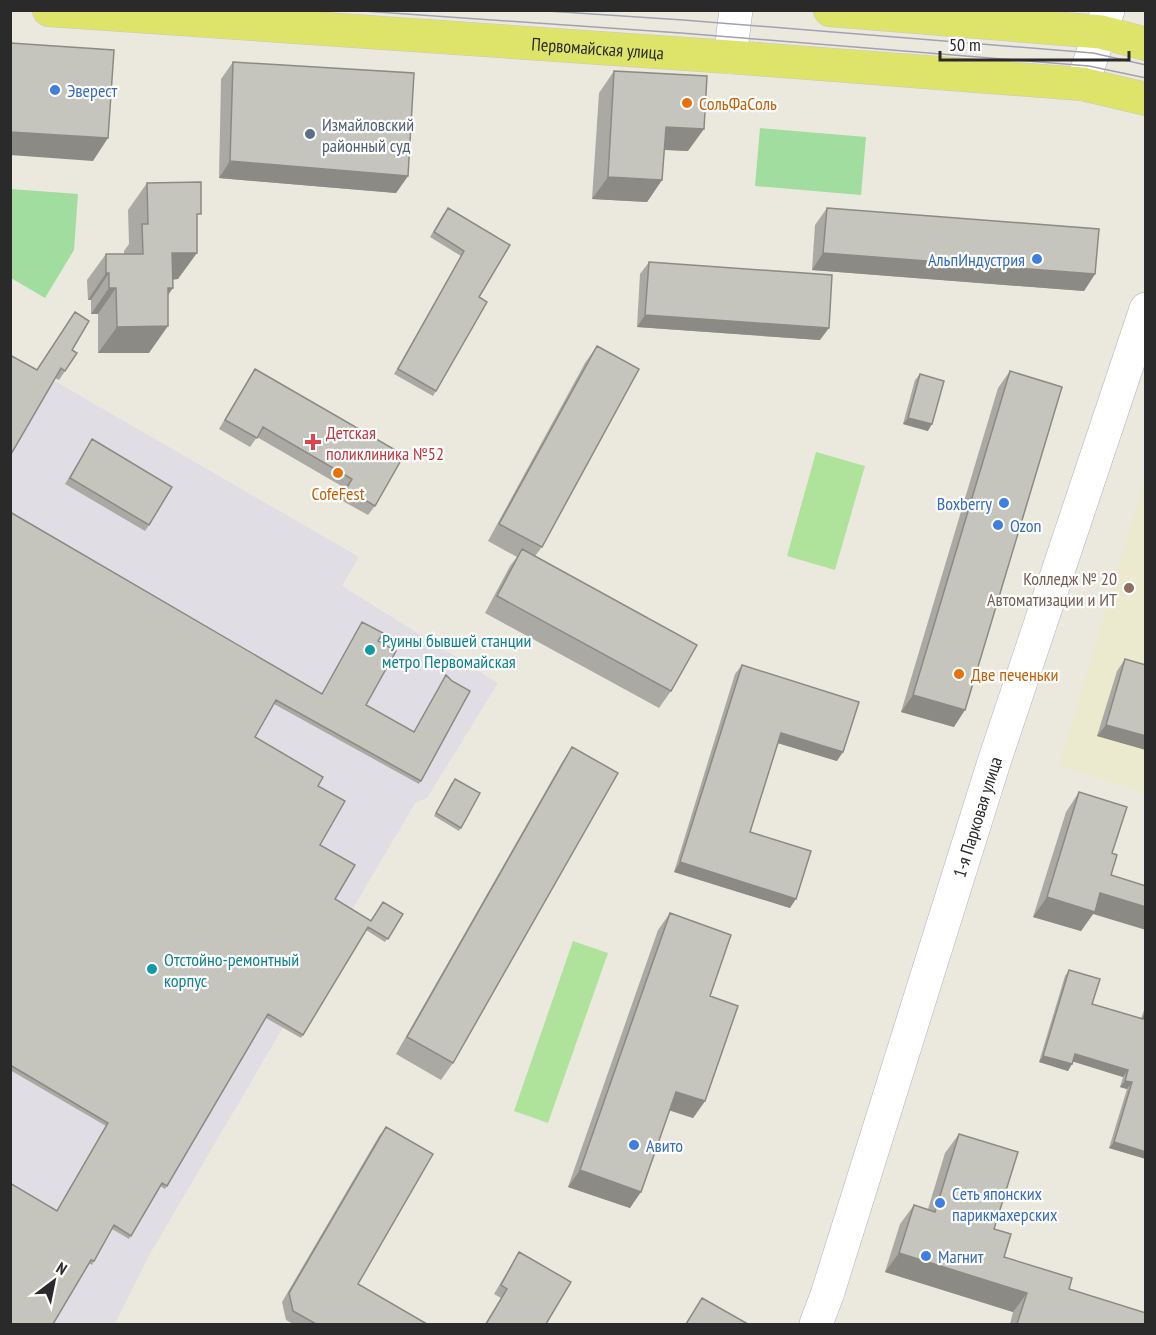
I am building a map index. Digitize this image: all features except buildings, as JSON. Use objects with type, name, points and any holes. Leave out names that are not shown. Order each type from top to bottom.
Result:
[{"type":"main road","name":"Первомайская улица","points":[[49,10],[1082,84],[1146,99]]},
{"type":"main road","points":[[830,10],[1104,21],[1146,44]]},
{"type":"street","points":[[730,57],[736,10]]},
{"type":"street","points":[[1082,84],[1104,21]]},
{"type":"street","name":"1-я Парковая улица","points":[[816,1324],[994,762],[1146,309]]},
{"type":"shaded area","points":[[10,355],[359,557],[342,586],[498,683],[427,798],[415,803],[151,1252],[115,1324],[11,1324]]},
{"type":"shaded area","name":"Колледж № 20 Автоматизации и ИТ","points":[[1145,478],[1145,792],[1059,766]]},
{"type":"green space","points":[[760,128],[866,137],[861,195],[755,186]]},
{"type":"green space","points":[[11,189],[78,194],[74,250],[45,298],[11,278]]},
{"type":"green space","points":[[816,452],[865,466],[835,570],[787,556]]},
{"type":"green space","points":[[573,941],[608,953],[548,1123],[514,1111]]},
{"type":"tram line","points":[[349,10],[681,33],[1089,66],[1146,78]]},
{"type":"tram line","points":[[532,10],[1093,53],[1146,65]]},
{"type":"place","name":"Эверест","points":[[55,90]]},
{"type":"place","name":"СольФаСоль","points":[[687,103]]},
{"type":"place","name":"Измайловский районный суд","points":[[310,134]]},
{"type":"place","name":"АльпИндустрия","points":[[1037,259]]},
{"type":"place","name":"Детская поликлиника №52","points":[[313,442]]},
{"type":"place","name":"CofeFest","points":[[338,473]]},
{"type":"place","name":"Boxberry","points":[[1004,503]]},
{"type":"place","name":"Ozon","points":[[998,525]]},
{"type":"place","name":"Колледж № 20 Автоматизации и ИТ","points":[[1129,588]]},
{"type":"place","name":"Руины бывшей станции метро Первомайская","points":[[370,650]]},
{"type":"place","name":"Две печеньки","points":[[959,674]]},
{"type":"place","name":"Отстойно-ремонтный корпус","points":[[152,969]]},
{"type":"place","name":"Авито","points":[[634,1145]]},
{"type":"place","name":"Сеть японских парикмахерских","points":[[940,1203]]},
{"type":"place","name":"Магнит","points":[[926,1256]]}]
